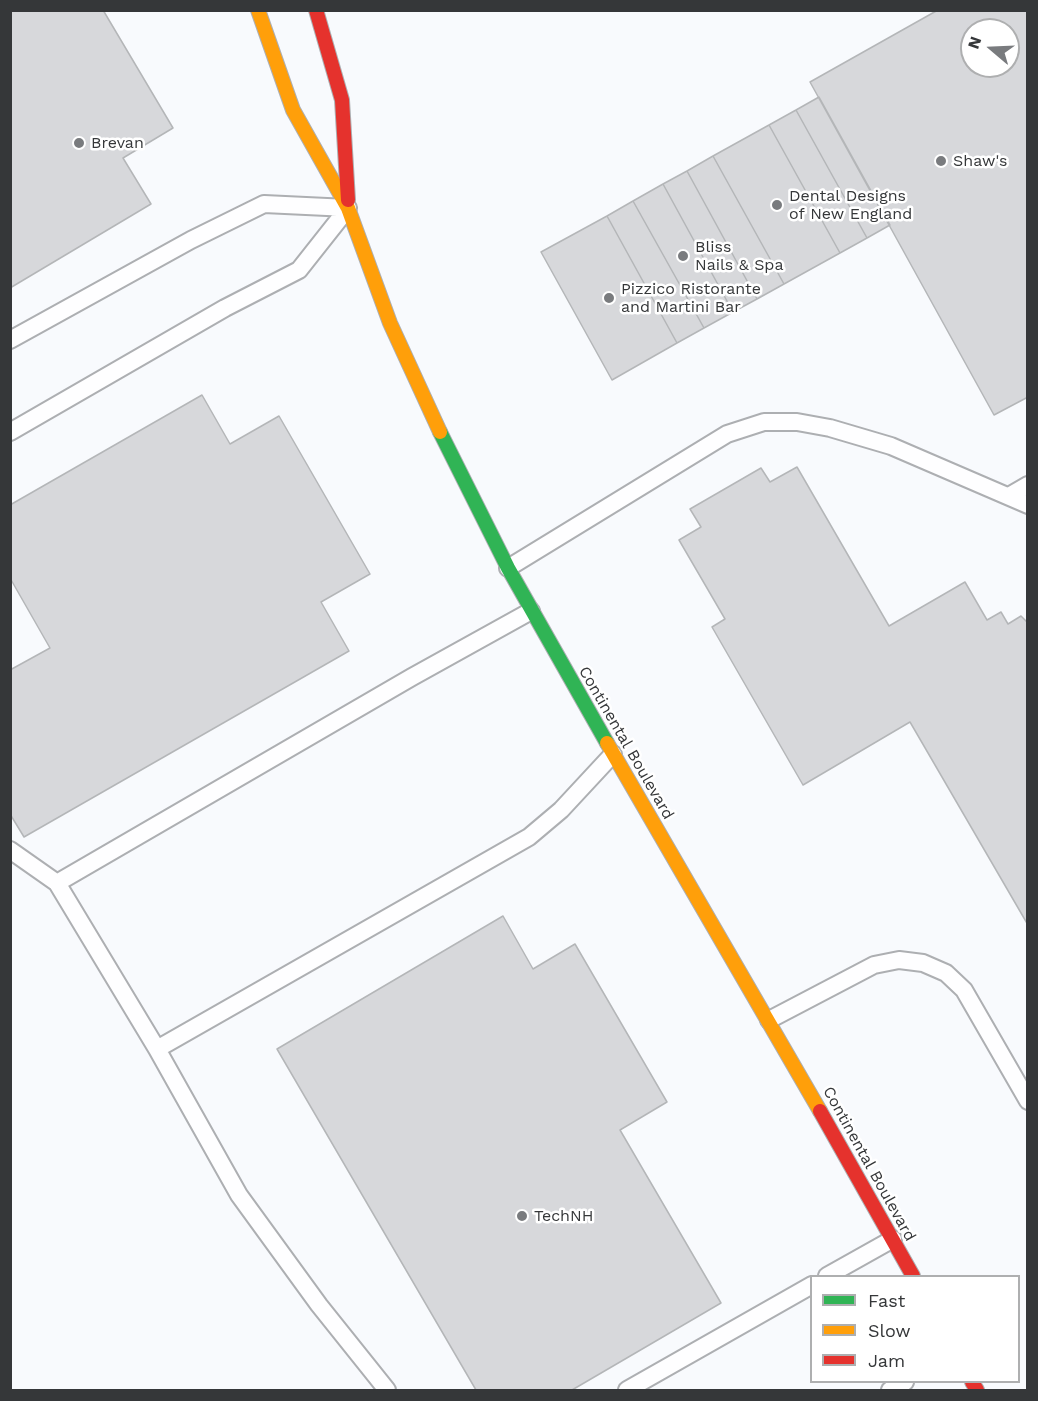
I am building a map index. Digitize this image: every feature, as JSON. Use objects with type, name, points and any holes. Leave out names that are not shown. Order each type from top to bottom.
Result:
[{"type":"main road","name":"Continental Boulevard","points":[[258,10],[293,110],[348,208],[390,323],[440,431],[508,568],[613,754],[769,1020],[912,1275]]},
{"type":"main road","name":"Continental Boulevard","points":[[316,10],[342,100],[348,208]]},
{"type":"lane","points":[[10,340],[191,240],[264,204],[348,208]]},
{"type":"lane","points":[[10,432],[225,308],[299,270],[348,208]]},
{"type":"lane","points":[[508,568],[727,434],[764,422],[797,422],[830,428],[891,446],[1028,505]]},
{"type":"lane","points":[[1009,496],[1028,485]]},
{"type":"lane","points":[[57,883],[412,676],[531,610]]},
{"type":"lane","points":[[157,1049],[530,837],[561,810],[613,754]]},
{"type":"lane","points":[[10,850],[57,883],[157,1049],[239,1195],[318,1305],[387,1390]]},
{"type":"lane","points":[[769,1020],[874,964],[899,960],[923,963],[946,974],[964,990],[1028,1101]]},
{"type":"lane","points":[[829,1275],[892,1239]]},
{"type":"lane","points":[[627,1390],[810,1287]]},
{"type":"building","name":"Brevan","points":[[10,10],[103,10],[173,128],[123,158],[151,204],[10,288]]},
{"type":"building","name":"Shaw's","points":[[938,10],[1028,10],[1028,397],[994,415],[810,82]]},
{"type":"building","points":[[819,97],[890,225],[867,238],[796,110]]},
{"type":"building","points":[[796,110],[867,238],[840,253],[769,125]]},
{"type":"building","name":"Dental Designs of New England","points":[[769,125],[840,253],[784,284],[713,156]]},
{"type":"building","points":[[713,156],[784,284],[757,299],[687,171]]},
{"type":"building","points":[[687,171],[757,299],[733,312],[663,184]]},
{"type":"building","name":"Bliss Nails & Spa","points":[[663,184],[733,312],[704,328],[633,201]]},
{"type":"building","points":[[633,201],[704,328],[677,343],[607,216]]},
{"type":"building","name":"Pizzico Ristorante and Martini Bar","points":[[607,216],[677,343],[612,380],[541,252]]},
{"type":"building","points":[[202,395],[230,444],[279,416],[370,574],[321,602],[349,651],[24,837],[10,814],[10,670],[50,648],[10,578],[10,505]]},
{"type":"building","points":[[797,467],[889,626],[965,582],[987,620],[1001,612],[1008,624],[1021,616],[1028,623],[1028,925],[910,722],[803,785],[712,627],[725,619],[679,540],[701,527],[690,509],[761,468],[770,482]]},
{"type":"building","name":"TechNH","points":[[503,916],[533,969],[575,944],[667,1102],[620,1130],[721,1303],[572,1390],[476,1390],[277,1049]]},
{"type":"traffic: fast","points":[[440,432],[508,568],[607,743]]},
{"type":"traffic: slow","points":[[258,10],[293,110],[348,208],[390,323],[440,432]]},
{"type":"traffic: slow","points":[[607,743],[820,1111]]},
{"type":"traffic: jam","points":[[316,10],[342,100],[348,200]]},
{"type":"traffic: jam","points":[[820,1111],[912,1275]]},
{"type":"traffic: jam","points":[[973,1383],[977,1390]]},
{"type":"place","name":"Brevan","points":[[79,143]]},
{"type":"place","name":"Shaw's","points":[[941,161]]},
{"type":"place","name":"Dental Designs of New England","points":[[777,205]]},
{"type":"place","name":"Bliss Nails & Spa","points":[[683,256]]},
{"type":"place","name":"Pizzico Ristorante and Martini Bar","points":[[609,298]]},
{"type":"place","name":"TechNH","points":[[522,1216]]}]
